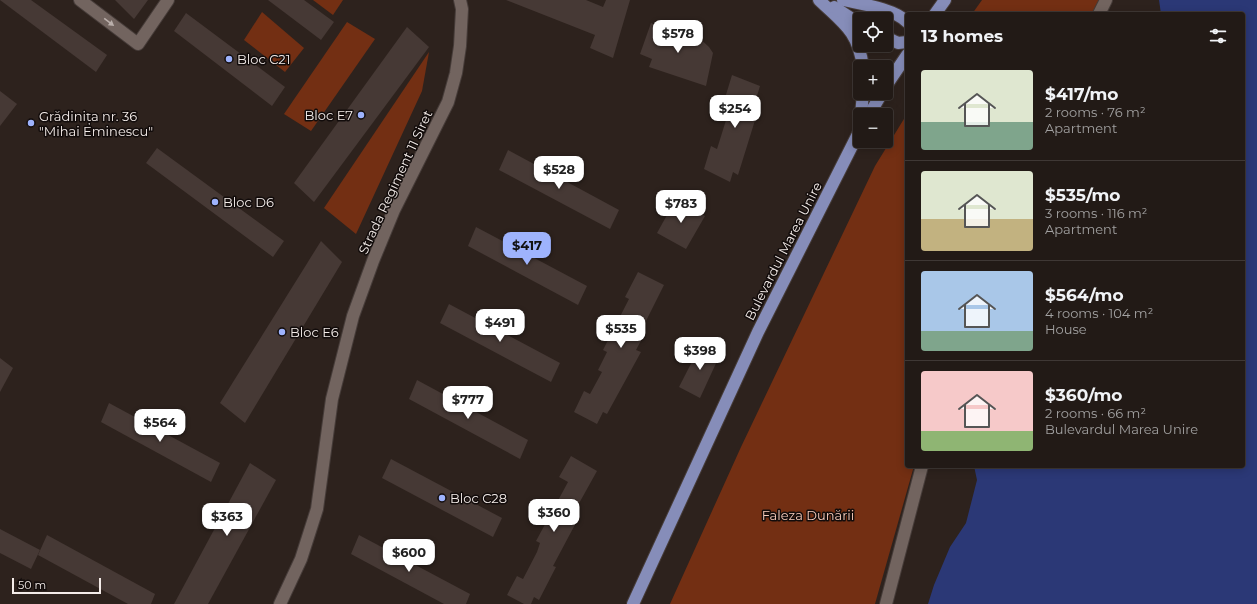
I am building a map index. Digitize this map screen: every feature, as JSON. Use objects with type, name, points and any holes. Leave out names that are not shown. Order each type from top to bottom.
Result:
[{"type":"main road","points":[[819,0],[850,30],[860,49],[862,60]]},
{"type":"main road","points":[[823,0],[853,19]]},
{"type":"main road","points":[[843,0],[885,10],[903,17],[905,20]]},
{"type":"main road","points":[[936,12],[944,0]]},
{"type":"main road","points":[[893,40],[898,43],[905,42]]},
{"type":"main road","points":[[893,75],[905,57]]},
{"type":"main road","name":"Bulevardul Marea Unire","points":[[633,604],[758,332],[853,144]]},
{"type":"street","points":[[80,0],[138,44],[168,0]]},
{"type":"street","name":"Strada Regiment 11 Siret","points":[[280,604],[301,559],[317,509],[319,482],[332,399],[353,316],[394,210],[448,102],[456,73],[460,46],[462,9],[460,0]]},
{"type":"street","points":[[1100,12],[1106,0]]},
{"type":"street","points":[[886,604],[921,468]]},
{"type":"green space","points":[[313,0],[343,0],[333,15]]},
{"type":"green space","points":[[982,0],[1104,0],[1098,12],[973,12]]},
{"type":"green space","points":[[262,12],[304,48],[285,72],[244,40]]},
{"type":"green space","points":[[347,22],[375,39],[311,131],[284,114]]},
{"type":"green space","points":[[429,52],[422,91],[356,234],[324,208]]},
{"type":"green space","name":"Faleza Dunării","points":[[905,117],[905,468],[913,468],[875,604],[670,604],[741,447],[875,166],[886,148],[893,148],[893,137]]},
{"type":"water","points":[[1159,0],[1257,0],[1257,604],[928,604],[934,585],[950,547],[966,523],[977,480],[974,468],[1245,468],[1245,12],[1161,12]]},
{"type":"building","points":[[0,0],[31,0],[107,55],[96,72]]},
{"type":"building","points":[[115,0],[148,0],[134,19]]},
{"type":"building","points":[[268,0],[304,0],[334,22],[321,40]]},
{"type":"building","points":[[506,0],[586,0],[603,7],[606,0],[630,0],[613,58],[590,48],[595,35]]},
{"type":"building","name":"Bloc C21","points":[[186,13],[285,87],[272,106],[174,31]]},
{"type":"building","points":[[651,23],[668,30],[669,25],[696,35],[709,47],[713,53],[706,86],[649,67],[652,59],[640,54]]},
{"type":"building","name":"Bloc E7","points":[[407,27],[429,47],[314,202],[294,183]]},
{"type":"building","points":[[732,75],[760,86],[756,99],[761,101],[738,175],[733,172],[730,182],[704,169],[711,146],[717,149],[732,101],[725,98]]},
{"type":"building","points":[[0,91],[17,104],[0,126]]},
{"type":"building","name":"Bloc D6","points":[[157,148],[284,241],[273,257],[146,163]]},
{"type":"building","points":[[508,150],[619,210],[610,229],[499,170]]},
{"type":"building","points":[[676,199],[705,216],[686,249],[657,233]]},
{"type":"building","points":[[476,227],[587,286],[578,305],[468,246]]},
{"type":"building","name":"Bloc E6","points":[[321,241],[342,262],[245,423],[220,403]]},
{"type":"building","points":[[638,272],[664,285],[641,331],[645,333],[636,350],[641,352],[607,414],[603,412],[597,424],[574,412],[584,391],[590,394],[602,372],[598,370],[607,352],[603,350],[629,299],[625,297]]},
{"type":"building","points":[[449,304],[560,363],[551,382],[440,323]]},
{"type":"building","points":[[708,345],[717,349],[718,359],[700,398],[679,387],[698,350]]},
{"type":"building","points":[[0,358],[13,368],[0,392]]},
{"type":"building","points":[[417,380],[528,440],[520,459],[409,399]]},
{"type":"building","points":[[109,403],[220,463],[211,482],[101,422]]},
{"type":"building","points":[[571,456],[597,471],[572,516],[578,519],[553,566],[556,567],[539,600],[534,597],[531,604],[524,604],[507,595],[517,576],[523,579],[537,552],[540,543],[536,541],[568,482],[559,477]]},
{"type":"building","name":"Bloc C28","points":[[391,459],[502,518],[493,537],[382,478]]},
{"type":"building","points":[[250,463],[276,480],[208,604],[174,604]]},
{"type":"building","points":[[0,529],[40,550],[31,569],[0,553]]},
{"type":"building","points":[[47,535],[155,594],[151,604],[128,604],[38,555]]},
{"type":"building","points":[[359,535],[470,594],[466,604],[444,604],[351,554]]},
{"type":"place","name":"Bloc C21","points":[[229,59]]},
{"type":"place","name":"Bloc E7","points":[[361,115]]},
{"type":"place","name":"Grădinița nr. 36 \"Mihai Eminescu\"","points":[[31,123]]},
{"type":"place","name":"Bloc D6","points":[[215,202]]},
{"type":"place","name":"Bloc E6","points":[[282,332]]},
{"type":"place","name":"Bloc C28","points":[[442,498]]}]
